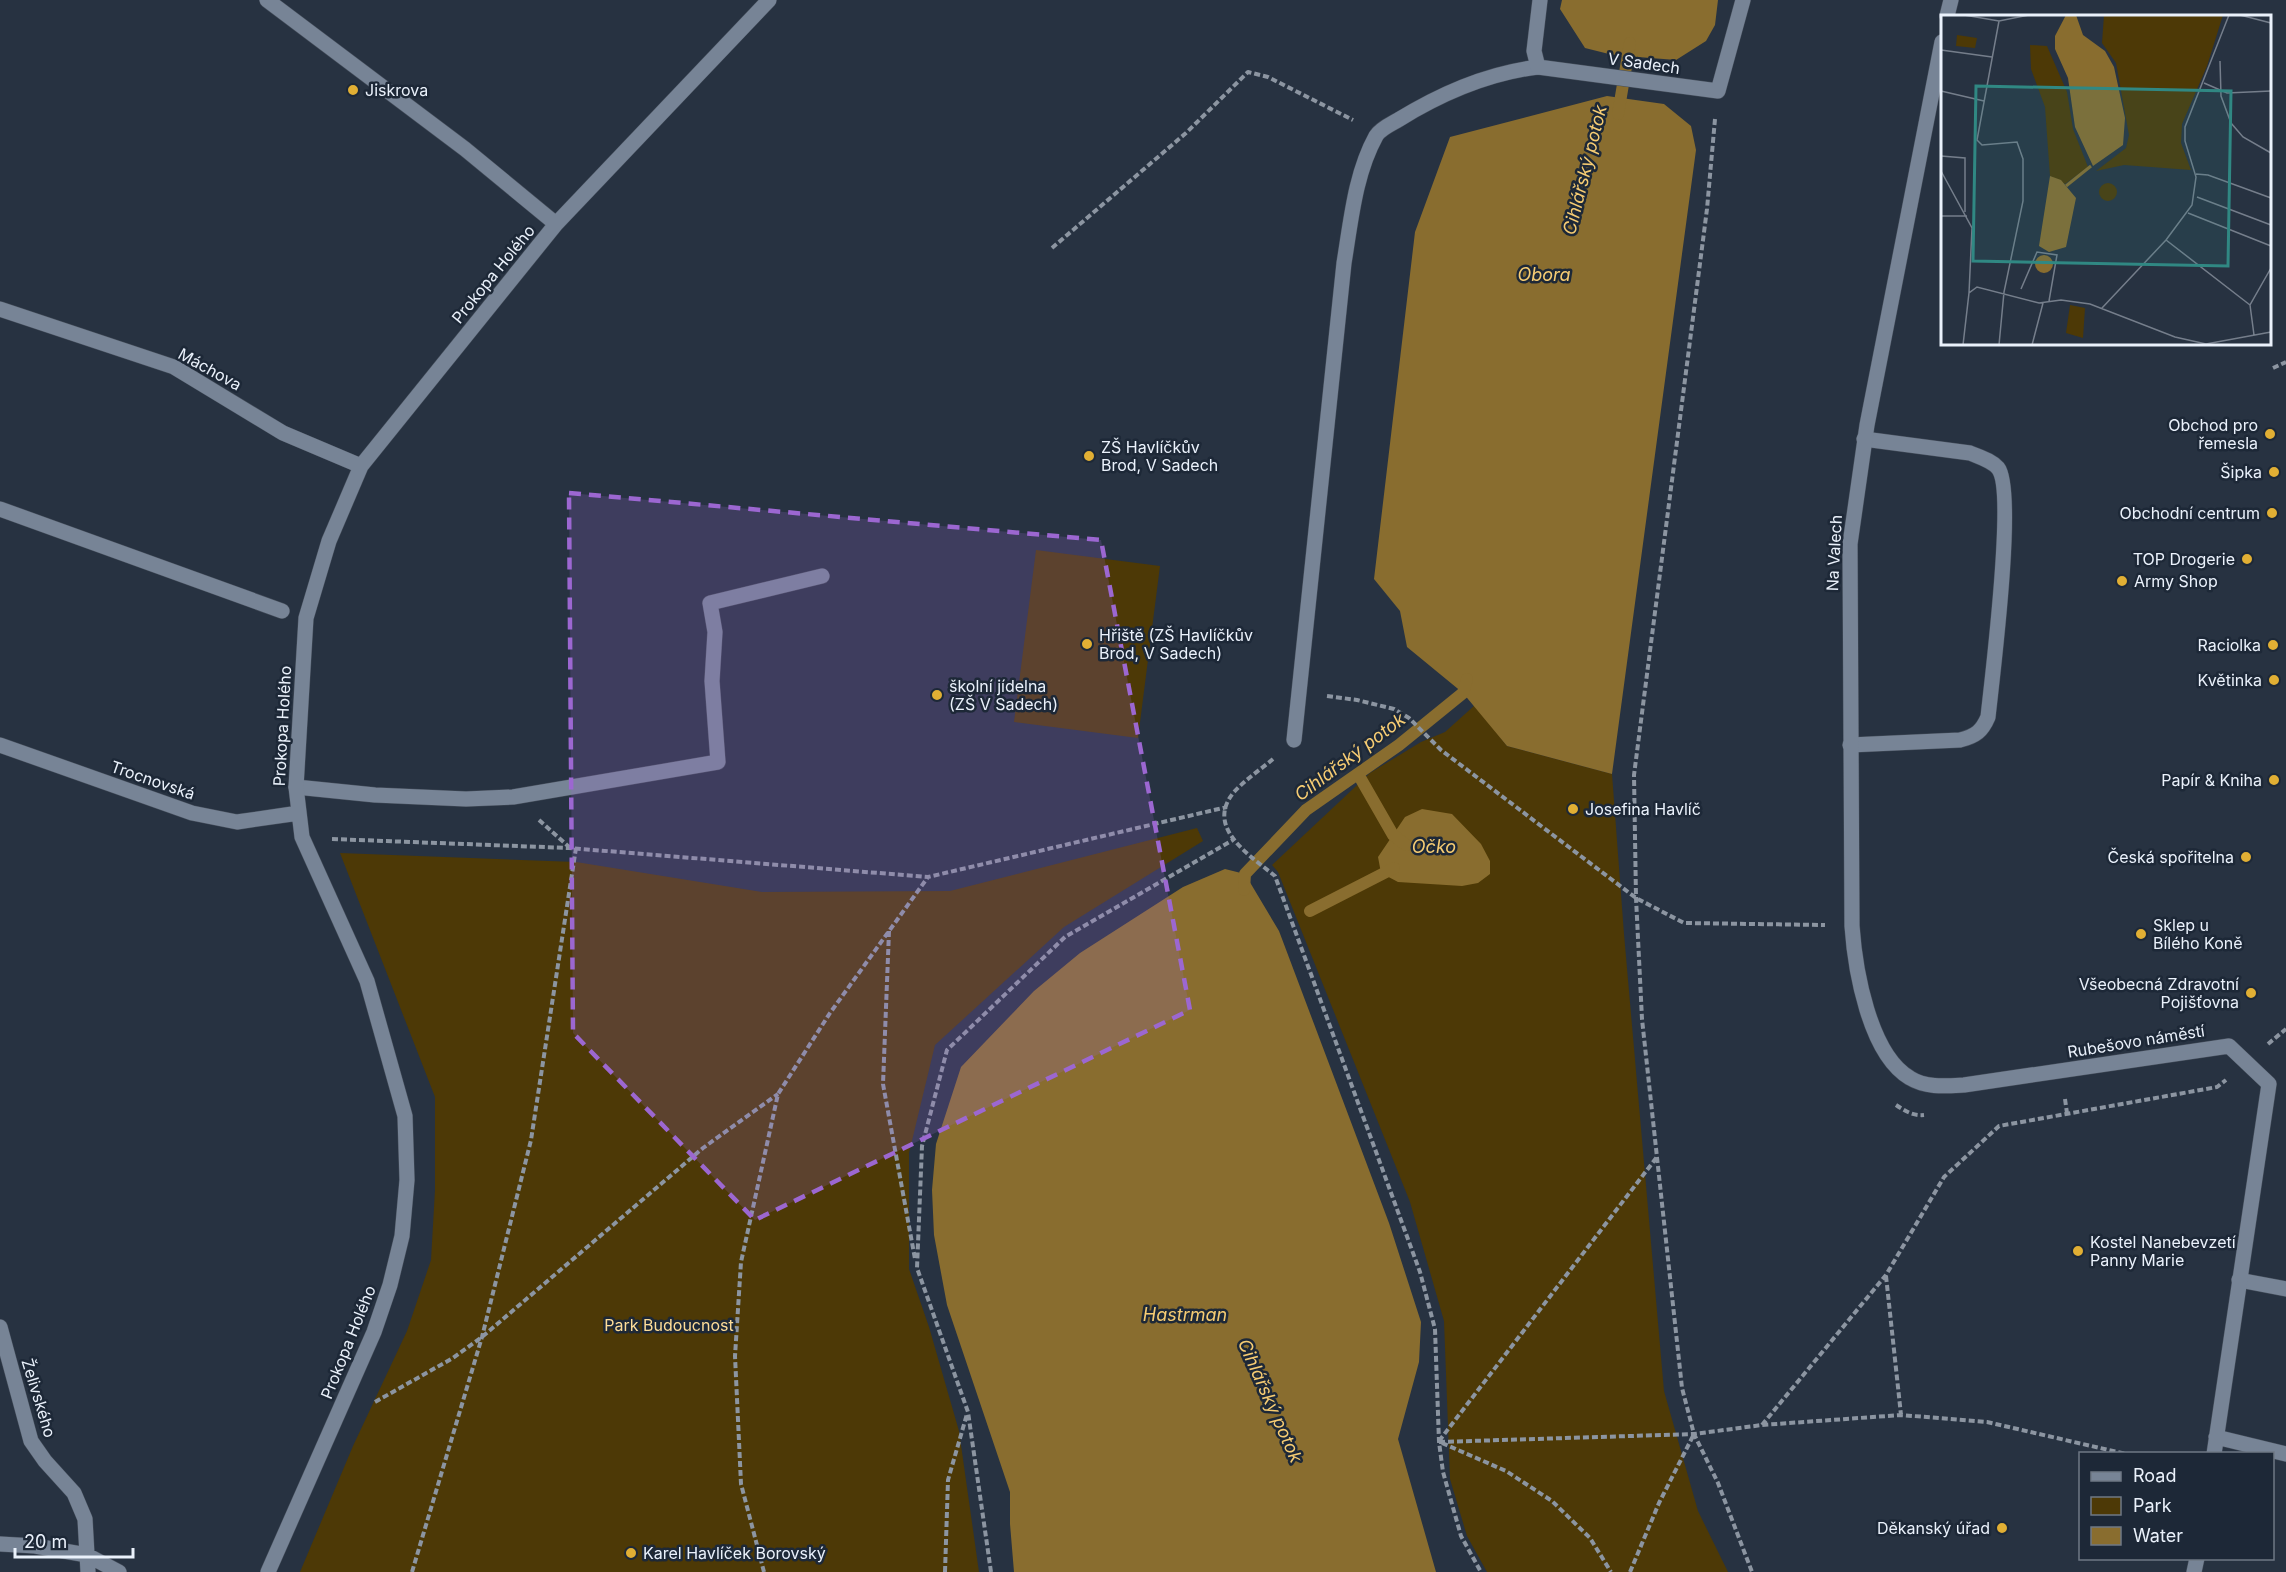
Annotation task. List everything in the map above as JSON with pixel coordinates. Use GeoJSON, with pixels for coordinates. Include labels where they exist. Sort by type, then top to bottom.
{"type":"FeatureCollection","features":[{"type":"Feature","properties":{"kind":"street"},"geometry":{"type":"LineString","coordinates":[[267,0],[465,149],[556,224]]}},
{"type":"Feature","properties":{"kind":"street","name":"Prokopa Holého"},"geometry":{"type":"LineString","coordinates":[[268,1572],[374,1332],[390,1285],[402,1236],[407,1180],[405,1116],[367,981],[302,837],[299,813],[296,787],[306,618],[329,541],[361,466],[556,224],[769,0]]}},
{"type":"Feature","properties":{"kind":"street"},"geometry":{"type":"LineString","coordinates":[[1538,67],[1534,51],[1540,0]]}},
{"type":"Feature","properties":{"kind":"street"},"geometry":{"type":"LineString","coordinates":[[1718,91],[1743,0]]}},
{"type":"Feature","properties":{"kind":"street"},"geometry":{"type":"LineString","coordinates":[[1947,15],[1951,0]]}},
{"type":"Feature","properties":{"kind":"street","name":"Na Valech"},"geometry":{"type":"LineString","coordinates":[[1895,1067],[1873,1029],[1860,986],[1852,926],[1850,544],[1864,439],[1941,47]]}},
{"type":"Feature","properties":{"kind":"street","name":"V Sadech"},"geometry":{"type":"LineString","coordinates":[[1378,133],[1428,102],[1513,70],[1538,67],[1718,91]]}},
{"type":"Feature","properties":{"kind":"street"},"geometry":{"type":"LineString","coordinates":[[1294,740],[1344,263],[1356,192],[1364,162],[1378,133]]}},
{"type":"Feature","properties":{"kind":"street","name":"Máchova"},"geometry":{"type":"LineString","coordinates":[[0,309],[174,368],[283,433],[361,466]]}},
{"type":"Feature","properties":{"kind":"street"},"geometry":{"type":"LineString","coordinates":[[1850,745],[1960,740],[1982,730],[1988,717],[2004,556],[2004,483],[1999,469],[1986,459],[1970,453],[1864,439]]}},
{"type":"Feature","properties":{"kind":"street"},"geometry":{"type":"LineString","coordinates":[[0,509],[282,611]]}},
{"type":"Feature","properties":{"kind":"street"},"geometry":{"type":"LineString","coordinates":[[296,787],[375,795],[466,799],[513,797],[718,762],[712,681],[715,632],[710,603],[822,576]]}},
{"type":"Feature","properties":{"kind":"street","name":"Trocnovská"},"geometry":{"type":"LineString","coordinates":[[0,745],[192,813],[237,822],[299,813]]}},
{"type":"Feature","properties":{"kind":"street","name":"Rubešovo náměstí"},"geometry":{"type":"LineString","coordinates":[[1895,1067],[1911,1079],[1934,1086],[1964,1085],[2229,1046],[2269,1084],[2214,1452]]}},
{"type":"Feature","properties":{"kind":"street"},"geometry":{"type":"LineString","coordinates":[[2240,1280],[2286,1288]]}},
{"type":"Feature","properties":{"kind":"street","name":"Želivského"},"geometry":{"type":"LineString","coordinates":[[0,1327],[32,1442],[45,1461],[74,1493],[85,1519],[88,1572]]}},
{"type":"Feature","properties":{"kind":"street"},"geometry":{"type":"LineString","coordinates":[[2216,1437],[2286,1454]]}},
{"type":"Feature","properties":{"kind":"street"},"geometry":{"type":"LineString","coordinates":[[0,1544],[34,1546],[87,1555],[119,1572]]}},
{"type":"Feature","properties":{"kind":"path"},"geometry":{"type":"LineString","coordinates":[[1052,248],[1186,133],[1248,72],[1268,77],[1378,133]]}},
{"type":"Feature","properties":{"kind":"path"},"geometry":{"type":"LineString","coordinates":[[1718,91],[1707,209],[1634,775],[1636,898],[1642,1019],[1682,1388],[1694,1434],[1719,1483],[1752,1572]]}},
{"type":"Feature","properties":{"kind":"path"},"geometry":{"type":"LineString","coordinates":[[2273,368],[2286,362]]}},
{"type":"Feature","properties":{"kind":"path"},"geometry":{"type":"LineString","coordinates":[[1299,693],[1357,700],[1394,710],[1409,718],[1441,750],[1636,898],[1684,923],[1852,926]]}},
{"type":"Feature","properties":{"kind":"path"},"geometry":{"type":"LineString","coordinates":[[1294,740],[1234,793],[1227,807],[1225,826],[1233,840],[1275,876],[1420,1272],[1435,1329],[1439,1442],[1443,1472],[1461,1536],[1481,1572]]}},
{"type":"Feature","properties":{"kind":"path"},"geometry":{"type":"LineString","coordinates":[[302,837],[576,848],[928,877],[1227,807]]}},
{"type":"Feature","properties":{"kind":"path"},"geometry":{"type":"LineString","coordinates":[[917,1268],[922,1146],[947,1050],[1065,938],[1233,840]]}},
{"type":"Feature","properties":{"kind":"path"},"geometry":{"type":"LineString","coordinates":[[412,1572],[482,1337],[531,1140],[576,848]]}},
{"type":"Feature","properties":{"kind":"path"},"geometry":{"type":"LineString","coordinates":[[764,1572],[741,1485],[735,1356],[741,1262],[778,1094],[830,1013],[928,877]]}},
{"type":"Feature","properties":{"kind":"path"},"geometry":{"type":"LineString","coordinates":[[890,930],[883,1084],[917,1268],[968,1412],[991,1572]]}},
{"type":"Feature","properties":{"kind":"path"},"geometry":{"type":"LineString","coordinates":[[1762,1425],[1886,1275],[1944,1177],[1999,1126],[2217,1087],[2247,1062]]}},
{"type":"Feature","properties":{"kind":"path"},"geometry":{"type":"LineString","coordinates":[[371,1410],[376,1400],[453,1358],[482,1337],[703,1148],[778,1094]]}},
{"type":"Feature","properties":{"kind":"path"},"geometry":{"type":"LineString","coordinates":[[1439,1442],[1658,1157]]}},
{"type":"Feature","properties":{"kind":"path"},"geometry":{"type":"LineString","coordinates":[[1886,1275],[1901,1415]]}},
{"type":"Feature","properties":{"kind":"path"},"geometry":{"type":"LineString","coordinates":[[945,1572],[948,1480],[968,1412]]}},
{"type":"Feature","properties":{"kind":"path"},"geometry":{"type":"LineString","coordinates":[[1439,1442],[1694,1434],[1762,1425],[1901,1415],[1987,1422],[2117,1452]]}},
{"type":"Feature","properties":{"kind":"path"},"geometry":{"type":"LineString","coordinates":[[1630,1572],[1659,1503],[1694,1434]]}},
{"type":"Feature","properties":{"kind":"path"},"geometry":{"type":"LineString","coordinates":[[1439,1442],[1506,1471],[1552,1501],[1590,1538],[1611,1572]]}},
{"type":"Feature","properties":{"kind":"highlighted area"},"geometry":{"type":"Polygon","coordinates":[[[569,493],[1101,540],[1190,1010],[755,1220],[573,1033],[569,493]]]}},
{"type":"Feature","properties":{"kind":"green space","name":"Hřiště (ZŠ Havlíčkův Brod, V Sadech)"},"geometry":{"type":"Polygon","coordinates":[[[1036,550],[1160,566],[1138,738],[1014,722],[1036,550]]]}},
{"type":"Feature","properties":{"kind":"green space"},"geometry":{"type":"Polygon","coordinates":[[[1475,705],[1507,746],[1612,774],[1664,1391],[1698,1511],[1728,1572],[1487,1572],[1467,1536],[1450,1479],[1444,1321],[1410,1202],[1278,872],[1272,865],[1370,773],[1421,742],[1445,732],[1475,705]]]}},
{"type":"Feature","properties":{"kind":"green space","name":"Park Budoucnost"},"geometry":{"type":"Polygon","coordinates":[[[1197,828],[1203,841],[1064,927],[935,1045],[909,1153],[909,1269],[929,1327],[959,1431],[979,1572],[300,1572],[353,1446],[407,1331],[431,1260],[435,1190],[435,1097],[340,853],[576,862],[762,892],[950,891],[1197,828]]]}},
{"type":"Feature","properties":{"kind":"water"},"geometry":{"type":"Polygon","coordinates":[[[1562,0],[1718,0],[1715,25],[1706,41],[1676,60],[1613,55],[1585,48],[1560,9],[1562,0]]]}},
{"type":"Feature","properties":{"kind":"water","name":"Obora"},"geometry":{"type":"Polygon","coordinates":[[[1607,96],[1664,104],[1691,126],[1696,150],[1612,774],[1507,746],[1463,693],[1407,647],[1400,611],[1374,579],[1415,232],[1450,137],[1607,96]]]}},
{"type":"Feature","properties":{"kind":"water","name":"Očko"},"geometry":{"type":"Polygon","coordinates":[[[1422,809],[1452,814],[1481,844],[1490,861],[1490,874],[1478,883],[1462,886],[1398,882],[1381,873],[1378,857],[1405,817],[1422,809]]]}},
{"type":"Feature","properties":{"kind":"water","name":"Hastrman"},"geometry":{"type":"Polygon","coordinates":[[[1225,869],[1245,874],[1279,931],[1389,1223],[1421,1322],[1419,1362],[1398,1439],[1436,1572],[1014,1572],[1010,1492],[947,1305],[934,1235],[932,1190],[936,1144],[961,1067],[1034,991],[1080,953],[1183,887],[1225,869]]]}},
{"type":"Feature","properties":{"kind":"waterway","name":"Cihlářský potok"},"geometry":{"type":"LineString","coordinates":[[1618,114],[1630,43]]}},
{"type":"Feature","properties":{"kind":"waterway","name":"Cihlářský potok"},"geometry":{"type":"LineString","coordinates":[[1244,890],[1245,874],[1306,810],[1399,745],[1463,693],[1467,679]]}},
{"type":"Feature","properties":{"kind":"waterway"},"geometry":{"type":"LineString","coordinates":[[1358,774],[1393,835],[1406,845]]}},
{"type":"Feature","properties":{"kind":"waterway"},"geometry":{"type":"LineString","coordinates":[[1310,911],[1394,868]]}},
{"type":"Feature","properties":{"kind":"place","name":"Jiskrova"},"geometry":{"type":"Point","coordinates":[353,90]}},
{"type":"Feature","properties":{"kind":"place","name":"Obchod pro řemesla"},"geometry":{"type":"Point","coordinates":[2270,434]}},
{"type":"Feature","properties":{"kind":"place","name":"ZŠ Havlíčkův Brod, V Sadech"},"geometry":{"type":"Point","coordinates":[1089,456]}},
{"type":"Feature","properties":{"kind":"place","name":"Šipka"},"geometry":{"type":"Point","coordinates":[2274,472]}},
{"type":"Feature","properties":{"kind":"place","name":"Obchodní centrum"},"geometry":{"type":"Point","coordinates":[2272,513]}},
{"type":"Feature","properties":{"kind":"place","name":"TOP Drogerie"},"geometry":{"type":"Point","coordinates":[2247,559]}},
{"type":"Feature","properties":{"kind":"place","name":"Army Shop"},"geometry":{"type":"Point","coordinates":[2122,581]}},
{"type":"Feature","properties":{"kind":"place","name":"Hřiště (ZŠ Havlíčkův Brod, V Sadech)"},"geometry":{"type":"Point","coordinates":[1087,644]}},
{"type":"Feature","properties":{"kind":"place","name":"Raciolka"},"geometry":{"type":"Point","coordinates":[2273,645]}},
{"type":"Feature","properties":{"kind":"place","name":"Květinka"},"geometry":{"type":"Point","coordinates":[2274,680]}},
{"type":"Feature","properties":{"kind":"place","name":"školní jídelna (ZŠ V Sadech)"},"geometry":{"type":"Point","coordinates":[937,695]}},
{"type":"Feature","properties":{"kind":"place","name":"Papír & Kniha"},"geometry":{"type":"Point","coordinates":[2274,780]}},
{"type":"Feature","properties":{"kind":"place","name":"Josefina Havlíč"},"geometry":{"type":"Point","coordinates":[1573,809]}},
{"type":"Feature","properties":{"kind":"place","name":"Česká spořitelna"},"geometry":{"type":"Point","coordinates":[2246,857]}},
{"type":"Feature","properties":{"kind":"place","name":"Sklep u Bílého Koně"},"geometry":{"type":"Point","coordinates":[2141,934]}},
{"type":"Feature","properties":{"kind":"place","name":"Všeobecná Zdravotní Pojišťovna"},"geometry":{"type":"Point","coordinates":[2251,993]}},
{"type":"Feature","properties":{"kind":"place","name":"Kostel Nanebevzetí Panny Marie"},"geometry":{"type":"Point","coordinates":[2078,1251]}},
{"type":"Feature","properties":{"kind":"place","name":"Děkanský úřad"},"geometry":{"type":"Point","coordinates":[2002,1528]}},
{"type":"Feature","properties":{"kind":"place","name":"Karel Havlíček Borovský"},"geometry":{"type":"Point","coordinates":[631,1553]}}]}
